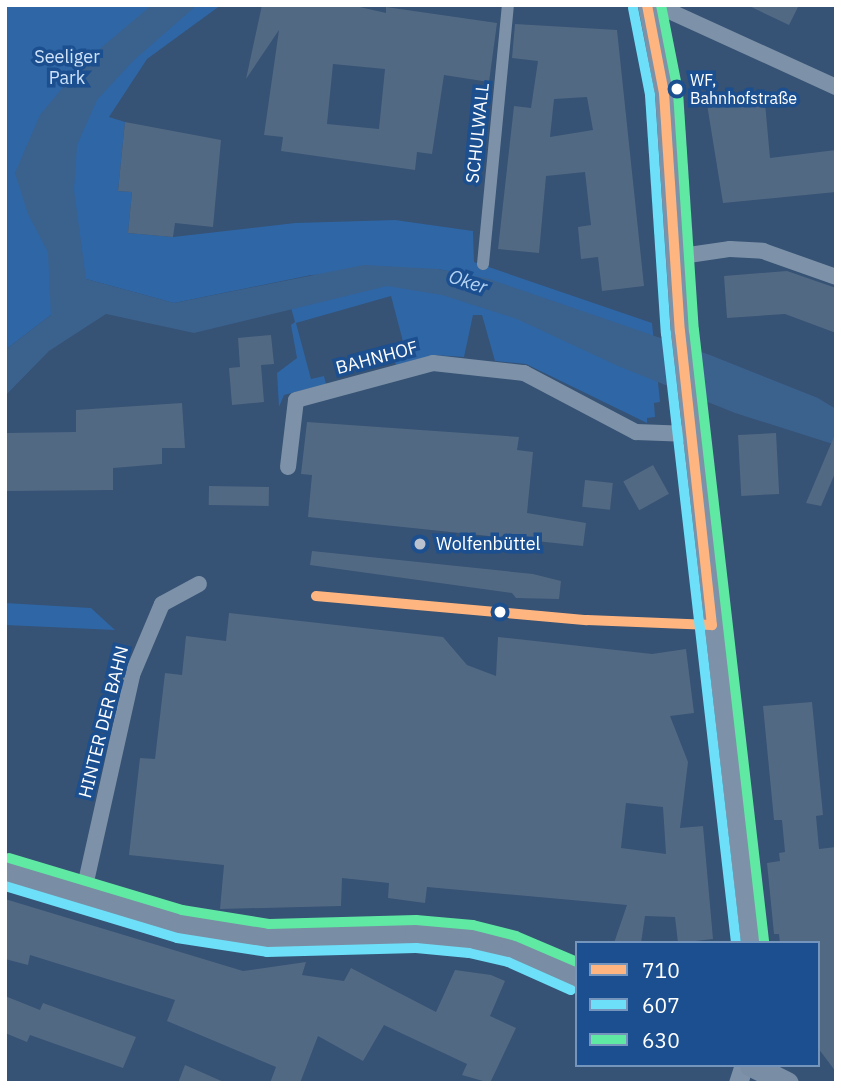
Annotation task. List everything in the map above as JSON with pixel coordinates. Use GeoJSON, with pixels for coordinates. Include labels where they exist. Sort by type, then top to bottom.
{"type":"FeatureCollection","features":[{"type":"Feature","properties":{"kind":"main road"},"geometry":{"type":"LineString","coordinates":[[5,871],[178,925],[268,938],[416,934],[471,939],[512,949],[575,976]]}},
{"type":"Feature","properties":{"kind":"main road"},"geometry":{"type":"LineString","coordinates":[[755,1067],[787,1083]]}},
{"type":"Feature","properties":{"kind":"street","name":"SCHULWALL"},"geometry":{"type":"LineString","coordinates":[[483,264],[508,5]]}},
{"type":"Feature","properties":{"kind":"street"},"geometry":{"type":"LineString","coordinates":[[647,5],[664,93],[687,403],[750,941]]}},
{"type":"Feature","properties":{"kind":"street"},"geometry":{"type":"LineString","coordinates":[[656,5],[836,87]]}},
{"type":"Feature","properties":{"kind":"street"},"geometry":{"type":"LineString","coordinates":[[675,257],[730,248],[762,251],[836,277]]}},
{"type":"Feature","properties":{"kind":"street","name":"BAHNHOF"},"geometry":{"type":"LineString","coordinates":[[288,467],[296,400],[433,363],[524,373],[636,432],[691,434]]}},
{"type":"Feature","properties":{"kind":"street","name":"HINTER DER BAHN"},"geometry":{"type":"LineString","coordinates":[[83,895],[141,651],[162,604],[200,584]]}},
{"type":"Feature","properties":{"kind":"green space","name":"Seeliger Park"},"geometry":{"type":"Polygon","coordinates":[[[5,5],[221,5],[147,59],[109,117],[125,122],[118,191],[132,192],[128,233],[173,237],[295,223],[395,220],[473,231],[474,262],[652,323],[660,402],[654,403],[655,417],[647,418],[647,423],[526,364],[495,361],[482,315],[473,315],[464,357],[434,355],[396,365],[393,357],[406,353],[391,296],[296,323],[311,379],[324,376],[326,384],[284,395],[279,407],[277,373],[297,358],[291,325],[295,322],[286,290],[466,275],[438,269],[311,275],[174,303],[86,279],[51,315],[5,350],[5,5]]]}},
{"type":"Feature","properties":{"kind":"green space"},"geometry":{"type":"Polygon","coordinates":[[[5,603],[91,608],[115,630],[5,625],[5,603]]]}},
{"type":"Feature","properties":{"kind":"water","name":"Oker"},"geometry":{"type":"Polygon","coordinates":[[[152,5],[197,5],[133,61],[97,100],[77,145],[74,190],[86,279],[174,303],[364,265],[438,269],[489,279],[710,355],[818,398],[836,409],[836,445],[735,413],[618,366],[517,319],[442,295],[387,286],[194,333],[106,314],[49,351],[5,396],[5,350],[51,315],[48,252],[28,214],[15,173],[40,115],[83,63],[152,5]]]}},
{"type":"Feature","properties":{"kind":"building"},"geometry":{"type":"Polygon","coordinates":[[[262,5],[351,5],[386,13],[386,7],[497,23],[489,82],[444,75],[432,154],[417,152],[415,170],[281,151],[283,137],[264,135],[279,30],[246,79],[262,5]],[[333,64],[327,124],[379,129],[385,69],[333,64]]]}},
{"type":"Feature","properties":{"kind":"building"},"geometry":{"type":"Polygon","coordinates":[[[747,5],[799,5],[789,25],[747,5]]]}},
{"type":"Feature","properties":{"kind":"building"},"geometry":{"type":"Polygon","coordinates":[[[515,24],[617,30],[644,286],[602,291],[598,257],[581,259],[578,227],[591,225],[585,172],[546,176],[539,253],[498,249],[514,106],[531,108],[538,61],[512,58],[515,24]],[[587,97],[554,99],[550,137],[593,130],[587,97]]]}},
{"type":"Feature","properties":{"kind":"building"},"geometry":{"type":"Polygon","coordinates":[[[764,92],[770,158],[836,150],[836,192],[723,203],[706,98],[764,92]]]}},
{"type":"Feature","properties":{"kind":"building"},"geometry":{"type":"Polygon","coordinates":[[[125,122],[221,140],[213,227],[175,223],[173,237],[128,233],[132,192],[118,191],[125,122]]]}},
{"type":"Feature","properties":{"kind":"building"},"geometry":{"type":"Polygon","coordinates":[[[787,271],[836,288],[836,333],[785,314],[727,318],[724,276],[787,271]]]}},
{"type":"Feature","properties":{"kind":"building"},"geometry":{"type":"Polygon","coordinates":[[[271,335],[274,364],[261,365],[264,402],[232,405],[229,368],[240,367],[238,338],[271,335]]]}},
{"type":"Feature","properties":{"kind":"building"},"geometry":{"type":"Polygon","coordinates":[[[182,403],[185,448],[162,448],[162,464],[113,468],[113,490],[5,491],[5,433],[76,432],[76,410],[182,403]]]}},
{"type":"Feature","properties":{"kind":"building"},"geometry":{"type":"Polygon","coordinates":[[[307,422],[519,437],[517,450],[533,452],[527,513],[586,523],[583,546],[308,517],[312,475],[301,474],[307,422]]]}},
{"type":"Feature","properties":{"kind":"building"},"geometry":{"type":"Polygon","coordinates":[[[836,432],[836,471],[821,506],[806,503],[836,432]]]}},
{"type":"Feature","properties":{"kind":"building"},"geometry":{"type":"Polygon","coordinates":[[[776,433],[779,494],[741,496],[738,435],[776,433]]]}},
{"type":"Feature","properties":{"kind":"building"},"geometry":{"type":"Polygon","coordinates":[[[653,465],[669,494],[639,510],[623,481],[653,465]]]}},
{"type":"Feature","properties":{"kind":"building"},"geometry":{"type":"Polygon","coordinates":[[[585,480],[613,483],[610,510],[582,507],[585,480]]]}},
{"type":"Feature","properties":{"kind":"building"},"geometry":{"type":"Polygon","coordinates":[[[209,486],[269,487],[269,506],[209,505],[209,486]]]}},
{"type":"Feature","properties":{"kind":"building"},"geometry":{"type":"Polygon","coordinates":[[[312,551],[533,574],[561,581],[559,599],[516,598],[512,593],[310,565],[312,551]]]}},
{"type":"Feature","properties":{"kind":"building"},"geometry":{"type":"Polygon","coordinates":[[[229,613],[443,637],[467,665],[496,676],[498,637],[652,654],[686,649],[694,713],[670,716],[688,762],[680,828],[703,826],[713,939],[678,941],[675,917],[645,916],[641,941],[615,941],[627,905],[427,887],[425,903],[388,898],[389,883],[342,878],[341,906],[220,909],[224,865],[129,855],[140,758],[155,759],[165,673],[182,675],[186,636],[226,641],[229,613]],[[626,803],[621,848],[666,854],[663,807],[626,803]]]}},
{"type":"Feature","properties":{"kind":"building"},"geometry":{"type":"Polygon","coordinates":[[[812,702],[823,815],[816,816],[819,849],[836,847],[836,1072],[820,1051],[820,941],[780,941],[779,934],[774,934],[767,863],[780,861],[779,853],[785,852],[782,820],[774,820],[763,706],[812,702]]]}},
{"type":"Feature","properties":{"kind":"building"},"geometry":{"type":"Polygon","coordinates":[[[5,899],[243,971],[306,962],[302,975],[344,981],[351,968],[436,1012],[455,970],[491,975],[505,981],[490,1016],[516,1028],[490,1083],[462,1075],[467,1064],[384,1025],[363,1061],[318,1036],[300,1083],[270,1083],[276,1067],[167,1021],[175,1000],[30,955],[28,965],[5,959],[5,899]]]}},
{"type":"Feature","properties":{"kind":"building"},"geometry":{"type":"Polygon","coordinates":[[[5,996],[40,1010],[43,1003],[136,1037],[123,1068],[30,1035],[27,1042],[5,1033],[5,996]]]}},
{"type":"Feature","properties":{"kind":"building"},"geometry":{"type":"Polygon","coordinates":[[[185,1065],[226,1083],[178,1083],[185,1065]]]}},
{"type":"Feature","properties":{"kind":"transit line","name":"710"},"geometry":{"type":"LineString","coordinates":[[647,5],[664,93],[680,331],[712,625]]}},
{"type":"Feature","properties":{"kind":"transit line","name":"630"},"geometry":{"type":"LineString","coordinates":[[661,5],[678,92],[694,330],[764,941]]}},
{"type":"Feature","properties":{"kind":"transit line","name":"607"},"geometry":{"type":"LineString","coordinates":[[633,8],[650,95],[666,333],[736,941]]}},
{"type":"Feature","properties":{"kind":"transit line","name":"710"},"geometry":{"type":"LineString","coordinates":[[316,596],[587,620],[712,625]]}},
{"type":"Feature","properties":{"kind":"transit line","name":"630"},"geometry":{"type":"LineString","coordinates":[[9,858],[182,910],[269,924],[416,920],[473,925],[516,936],[575,961]]}},
{"type":"Feature","properties":{"kind":"transit line","name":"607"},"geometry":{"type":"LineString","coordinates":[[5,886],[177,938],[267,952],[416,948],[469,953],[508,962],[571,990]]}},
{"type":"Feature","properties":{"kind":"place","name":"WF, Bahnhofstraße"},"geometry":{"type":"Point","coordinates":[677,89]}},
{"type":"Feature","properties":{"kind":"place","name":"Wolfenbüttel"},"geometry":{"type":"Point","coordinates":[420,544]}}]}
